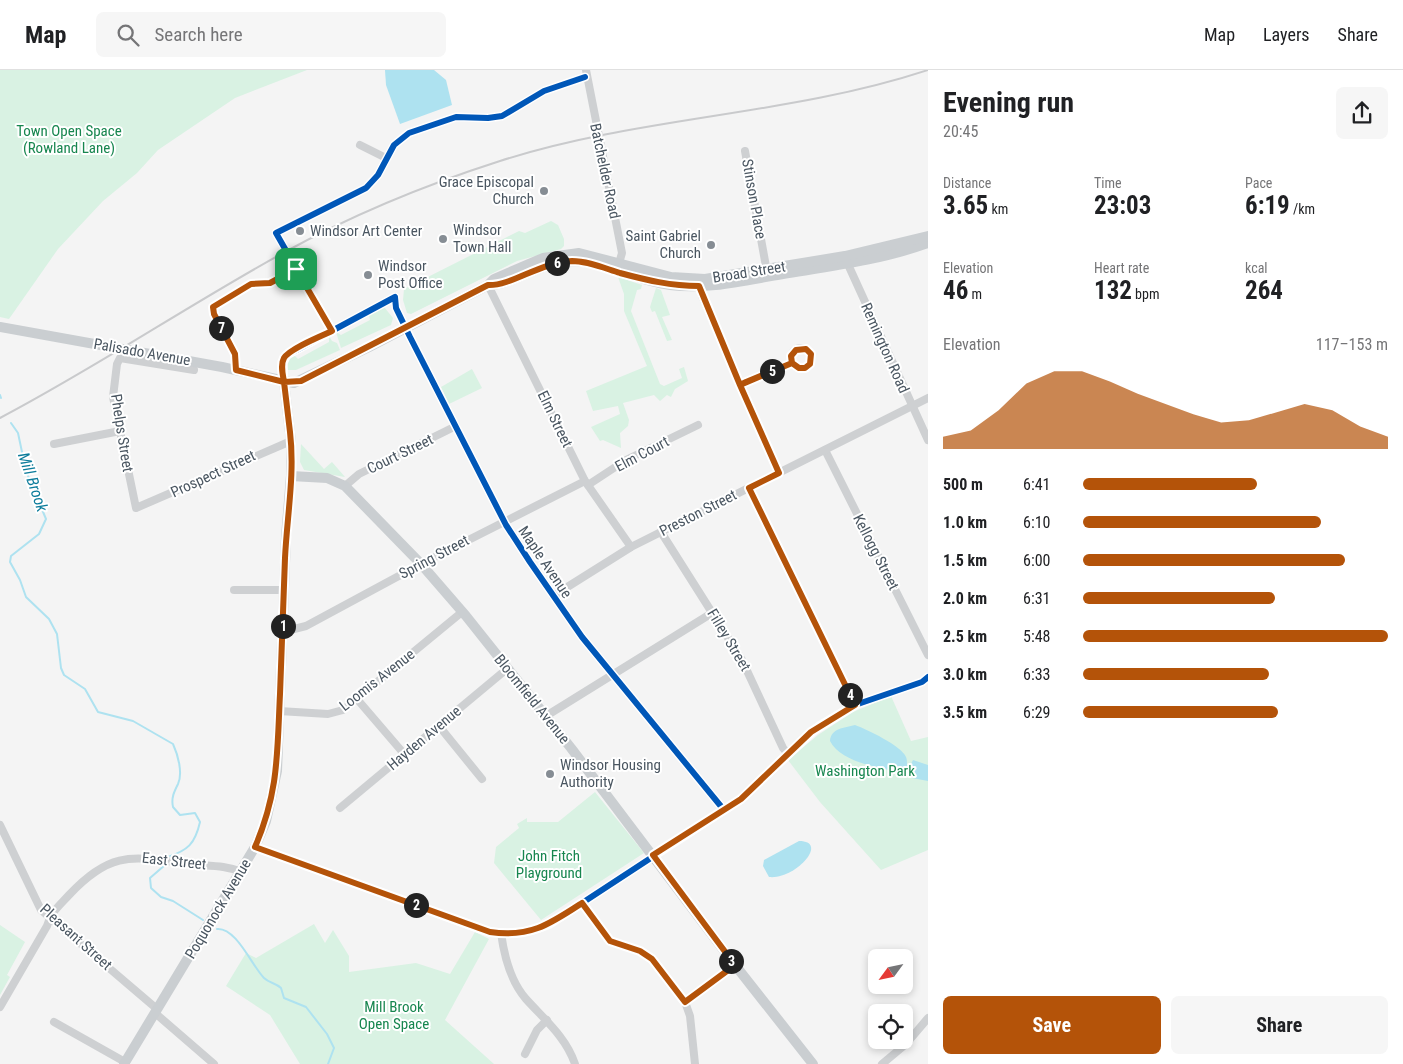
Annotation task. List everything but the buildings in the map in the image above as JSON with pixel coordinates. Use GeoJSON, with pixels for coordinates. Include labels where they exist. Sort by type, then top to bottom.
{"type":"FeatureCollection","features":[{"type":"Feature","properties":{"kind":"main road","name":"Broad Street"},"geometry":{"type":"LineString","coordinates":[[846,260],[928,236]]}},
{"type":"Feature","properties":{"kind":"main road","name":"Broad Street"},"geometry":{"type":"LineString","coordinates":[[284,382],[301,381],[488,285],[497,286],[545,262],[568,258],[581,262],[699,282],[888,255],[928,243]]}},
{"type":"Feature","properties":{"kind":"main road","name":"Palisado Avenue"},"geometry":{"type":"LineString","coordinates":[[0,327],[236,370],[284,382]]}},
{"type":"Feature","properties":{"kind":"main road","name":"Poquonock Avenue"},"geometry":{"type":"LineString","coordinates":[[124,1063],[242,872],[255,847],[273,796],[277,771],[282,632],[291,476],[290,441],[284,382]]}},
{"type":"Feature","properties":{"kind":"main road","name":"Bloomfield Avenue"},"geometry":{"type":"LineString","coordinates":[[291,476],[327,478],[345,486],[421,564],[546,716],[735,965],[813,1064]]}},
{"type":"Feature","properties":{"kind":"street"},"geometry":{"type":"LineString","coordinates":[[284,382],[282,366],[285,357],[332,331],[276,232],[366,188],[375,179],[398,140],[414,130],[456,117],[488,118],[502,116],[544,91],[585,74]]}},
{"type":"Feature","properties":{"kind":"street","name":"Batchelder Road"},"geometry":{"type":"LineString","coordinates":[[585,74],[622,253],[618,268]]}},
{"type":"Feature","properties":{"kind":"street"},"geometry":{"type":"LineString","coordinates":[[360,144],[386,158]]}},
{"type":"Feature","properties":{"kind":"street","name":"Stinson Place"},"geometry":{"type":"LineString","coordinates":[[745,151],[767,273]]}},
{"type":"Feature","properties":{"kind":"street","name":"Remington Road"},"geometry":{"type":"LineString","coordinates":[[846,260],[928,440]]}},
{"type":"Feature","properties":{"kind":"street"},"geometry":{"type":"LineString","coordinates":[[236,370],[235,354],[214,314],[213,307],[251,284],[270,283],[296,269]]}},
{"type":"Feature","properties":{"kind":"street"},"geometry":{"type":"LineString","coordinates":[[699,282],[740,385],[779,473]]}},
{"type":"Feature","properties":{"kind":"street","name":"Elm Street"},"geometry":{"type":"LineString","coordinates":[[488,285],[586,483],[632,547]]}},
{"type":"Feature","properties":{"kind":"street","name":"Maple Avenue"},"geometry":{"type":"LineString","coordinates":[[332,331],[395,297],[395,306],[504,521],[552,596],[582,637],[724,810]]}},
{"type":"Feature","properties":{"kind":"street","name":"Phelps Street"},"geometry":{"type":"LineString","coordinates":[[136,508],[113,397],[117,364],[120,358],[194,370]]}},
{"type":"Feature","properties":{"kind":"street"},"geometry":{"type":"LineString","coordinates":[[740,385],[792,363]]}},
{"type":"Feature","properties":{"kind":"street","name":"Preston Street"},"geometry":{"type":"LineString","coordinates":[[552,596],[632,547],[928,398]]}},
{"type":"Feature","properties":{"kind":"street","name":"Elm Court"},"geometry":{"type":"LineString","coordinates":[[586,483],[626,460],[698,425]]}},
{"type":"Feature","properties":{"kind":"street","name":"Court Street"},"geometry":{"type":"LineString","coordinates":[[345,486],[355,476],[456,426]]}},
{"type":"Feature","properties":{"kind":"street"},"geometry":{"type":"LineString","coordinates":[[54,444],[120,432]]}},
{"type":"Feature","properties":{"kind":"street","name":"Prospect Street"},"geometry":{"type":"LineString","coordinates":[[136,508],[290,441]]}},
{"type":"Feature","properties":{"kind":"street","name":"Kellogg Street"},"geometry":{"type":"LineString","coordinates":[[825,450],[928,655]]}},
{"type":"Feature","properties":{"kind":"street","name":"Spring Street"},"geometry":{"type":"LineString","coordinates":[[282,632],[303,627],[504,521],[586,483]]}},
{"type":"Feature","properties":{"kind":"street"},"geometry":{"type":"LineString","coordinates":[[749,488],[855,705]]}},
{"type":"Feature","properties":{"kind":"street","name":"Filley Street"},"geometry":{"type":"LineString","coordinates":[[661,532],[742,660],[788,754]]}},
{"type":"Feature","properties":{"kind":"street"},"geometry":{"type":"LineString","coordinates":[[234,590],[284,590]]}},
{"type":"Feature","properties":{"kind":"street","name":"Loomis Avenue"},"geometry":{"type":"LineString","coordinates":[[279,711],[328,714],[343,710],[462,612]]}},
{"type":"Feature","properties":{"kind":"street"},"geometry":{"type":"LineString","coordinates":[[546,716],[712,613]]}},
{"type":"Feature","properties":{"kind":"street","name":"Hayden Avenue"},"geometry":{"type":"LineString","coordinates":[[340,808],[508,668]]}},
{"type":"Feature","properties":{"kind":"street"},"geometry":{"type":"LineString","coordinates":[[255,847],[480,928],[501,934],[538,929],[550,924],[752,790],[819,726],[855,705],[922,682],[928,677]]}},
{"type":"Feature","properties":{"kind":"street"},"geometry":{"type":"LineString","coordinates":[[357,699],[405,755]]}},
{"type":"Feature","properties":{"kind":"street"},"geometry":{"type":"LineString","coordinates":[[439,726],[482,779]]}},
{"type":"Feature","properties":{"kind":"street","name":"Pleasant Street"},"geometry":{"type":"LineString","coordinates":[[0,825],[37,902],[49,917],[214,1064]]}},
{"type":"Feature","properties":{"kind":"street","name":"East Street"},"geometry":{"type":"LineString","coordinates":[[0,1007],[47,926],[49,917],[92,873],[124,859],[143,858],[197,865],[226,866],[242,872]]}},
{"type":"Feature","properties":{"kind":"street"},"geometry":{"type":"LineString","coordinates":[[582,903],[610,941],[640,951],[652,959],[685,1002],[690,1016],[695,1064]]}},
{"type":"Feature","properties":{"kind":"street"},"geometry":{"type":"LineString","coordinates":[[501,934],[504,951],[520,991],[547,1020],[573,1056],[575,1064]]}},
{"type":"Feature","properties":{"kind":"street"},"geometry":{"type":"LineString","coordinates":[[685,1002],[735,965]]}},
{"type":"Feature","properties":{"kind":"street"},"geometry":{"type":"LineString","coordinates":[[882,1064],[906,1044],[928,1018]]}},
{"type":"Feature","properties":{"kind":"street"},"geometry":{"type":"LineString","coordinates":[[525,1054],[537,1030],[547,1020]]}},
{"type":"Feature","properties":{"kind":"street"},"geometry":{"type":"LineString","coordinates":[[54,1022],[124,1063]]}},
{"type":"Feature","properties":{"kind":"green space","name":"Town Open Space (Rowland Lane)"},"geometry":{"type":"Polygon","coordinates":[[[0,70],[307,70],[235,98],[158,150],[137,173],[103,201],[58,249],[9,319],[0,317],[0,70]]]}},
{"type":"Feature","properties":{"kind":"green space"},"geometry":{"type":"Polygon","coordinates":[[[551,221],[558,225],[564,239],[564,246],[561,249],[517,261],[411,314],[407,313],[403,300],[404,289],[519,231],[525,233],[551,221]]]}},
{"type":"Feature","properties":{"kind":"green space"},"geometry":{"type":"Polygon","coordinates":[[[618,277],[642,285],[641,289],[637,290],[631,311],[660,384],[664,386],[682,378],[679,369],[684,367],[688,381],[675,389],[671,397],[667,395],[660,401],[654,395],[623,403],[629,420],[628,426],[620,433],[621,448],[603,440],[600,441],[591,427],[620,414],[618,406],[593,411],[586,391],[647,366],[624,311],[624,294],[618,277]]]}},
{"type":"Feature","properties":{"kind":"green space"},"geometry":{"type":"Polygon","coordinates":[[[656,288],[661,290],[670,315],[662,317],[672,340],[667,341],[655,311],[652,312],[650,307],[656,288]]]}},
{"type":"Feature","properties":{"kind":"green space"},"geometry":{"type":"Polygon","coordinates":[[[384,307],[393,318],[391,325],[341,348],[336,332],[341,335],[370,320],[369,315],[384,307]]]}},
{"type":"Feature","properties":{"kind":"green space"},"geometry":{"type":"Polygon","coordinates":[[[329,336],[332,341],[337,343],[340,350],[296,370],[287,370],[287,362],[294,355],[298,359],[329,342],[329,336]]]}},
{"type":"Feature","properties":{"kind":"green space"},"geometry":{"type":"Polygon","coordinates":[[[472,369],[482,388],[449,404],[441,387],[472,369]]]}},
{"type":"Feature","properties":{"kind":"green space"},"geometry":{"type":"Polygon","coordinates":[[[301,444],[324,469],[332,462],[345,477],[304,470],[300,462],[301,444]]]}},
{"type":"Feature","properties":{"kind":"green space","name":"Washington Park"},"geometry":{"type":"Polygon","coordinates":[[[891,696],[911,741],[928,737],[928,850],[881,870],[820,802],[788,760],[818,735],[853,712],[891,696]]]}},
{"type":"Feature","properties":{"kind":"green space","name":"John Fitch Playground"},"geometry":{"type":"Polygon","coordinates":[[[595,792],[644,853],[541,920],[494,863],[496,847],[519,828],[517,824],[527,818],[527,822],[558,822],[595,792]]]}},
{"type":"Feature","properties":{"kind":"green space","name":"Mill Brook Open Space"},"geometry":{"type":"Polygon","coordinates":[[[314,924],[325,943],[333,930],[349,956],[349,972],[416,963],[450,974],[475,932],[489,939],[445,1020],[494,1064],[300,1064],[270,1015],[226,986],[246,953],[256,958],[314,924]]]}},
{"type":"Feature","properties":{"kind":"green space"},"geometry":{"type":"Polygon","coordinates":[[[0,925],[25,942],[7,975],[10,977],[0,995],[0,925]]]}},
{"type":"Feature","properties":{"kind":"water"},"geometry":{"type":"Polygon","coordinates":[[[385,70],[434,70],[446,80],[452,105],[400,124],[386,85],[385,70]]]}},
{"type":"Feature","properties":{"kind":"water"},"geometry":{"type":"Polygon","coordinates":[[[855,725],[898,748],[906,757],[907,765],[910,766],[913,760],[928,765],[928,781],[912,778],[909,768],[903,768],[898,772],[870,766],[842,754],[830,741],[831,737],[839,729],[855,725]]]}},
{"type":"Feature","properties":{"kind":"water"},"geometry":{"type":"Polygon","coordinates":[[[799,841],[808,843],[811,847],[810,853],[805,860],[789,873],[769,877],[763,866],[764,860],[799,841]]]}},
{"type":"Feature","properties":{"kind":"waterway","name":"Mill Brook"},"geometry":{"type":"LineString","coordinates":[[11,423],[18,433],[26,471],[46,519],[39,534],[11,556],[10,562],[20,580],[26,597],[49,619],[57,634],[61,668],[64,675],[85,689],[98,712],[133,721],[173,744],[180,769],[179,780],[174,792],[173,807],[180,815],[195,813],[200,822],[196,836],[190,845],[181,852],[168,857]]}},
{"type":"Feature","properties":{"kind":"waterway","name":"Mill Brook"},"geometry":{"type":"LineString","coordinates":[[165,865],[150,878],[151,888],[161,897],[173,901],[203,920]]}},
{"type":"Feature","properties":{"kind":"waterway","name":"Mill Brook"},"geometry":{"type":"LineString","coordinates":[[217,929],[224,930],[237,940],[264,978],[281,988],[284,998],[306,1007],[327,1034],[334,1048],[328,1064]]}},
{"type":"Feature","properties":{"kind":"railway"},"geometry":{"type":"LineString","coordinates":[[0,418],[309,239],[389,202],[444,180],[553,146],[606,134],[822,97],[928,70]]}},
{"type":"Feature","properties":{"kind":"cycle path"},"geometry":{"type":"LineString","coordinates":[[332,331],[276,233],[366,188],[378,175],[394,145],[409,133],[456,117],[488,118],[502,116],[544,91],[585,77]]}},
{"type":"Feature","properties":{"kind":"cycle path"},"geometry":{"type":"LineString","coordinates":[[284,382],[283,363],[287,355],[395,297],[396,308],[410,337],[506,525],[582,637],[724,810]]}},
{"type":"Feature","properties":{"kind":"cycle path"},"geometry":{"type":"LineString","coordinates":[[255,847],[480,929],[498,933],[532,930],[550,924],[741,799],[819,726],[855,705],[922,682],[928,677]]}},
{"type":"Feature","properties":{"kind":"place","name":"Grace Episcopal Church"},"geometry":{"type":"Point","coordinates":[544,191]}},
{"type":"Feature","properties":{"kind":"place","name":"Windsor Art Center"},"geometry":{"type":"Point","coordinates":[300,231]}},
{"type":"Feature","properties":{"kind":"place","name":"Windsor Town Hall"},"geometry":{"type":"Point","coordinates":[443,239]}},
{"type":"Feature","properties":{"kind":"place","name":"Saint Gabriel Church"},"geometry":{"type":"Point","coordinates":[711,245]}},
{"type":"Feature","properties":{"kind":"place","name":"Windsor Post Office"},"geometry":{"type":"Point","coordinates":[368,275]}},
{"type":"Feature","properties":{"kind":"place","name":"Windsor Housing Authority"},"geometry":{"type":"Point","coordinates":[550,774]}},
{"type":"Feature","properties":{"kind":"route"},"geometry":{"type":"LineString","coordinates":[[296,269],[270,283],[256,282],[251,284],[213,307],[214,314],[235,354],[236,370],[284,382],[294,383],[301,381],[488,285],[497,286],[540,267],[569,261],[593,264],[662,284],[699,286],[740,385],[746,382],[792,363],[796,367],[805,368],[810,364],[811,354],[806,349],[799,348],[791,356],[792,363],[740,385],[779,473],[749,488],[855,705],[811,732],[741,799],[653,855],[735,965],[685,1002],[647,954],[610,941],[582,903],[550,924],[538,929],[513,934],[501,934],[490,932],[255,847],[273,796],[277,771],[286,537],[291,476],[290,432],[284,382],[282,368],[284,358],[289,354],[332,331],[296,269]]}}]}
